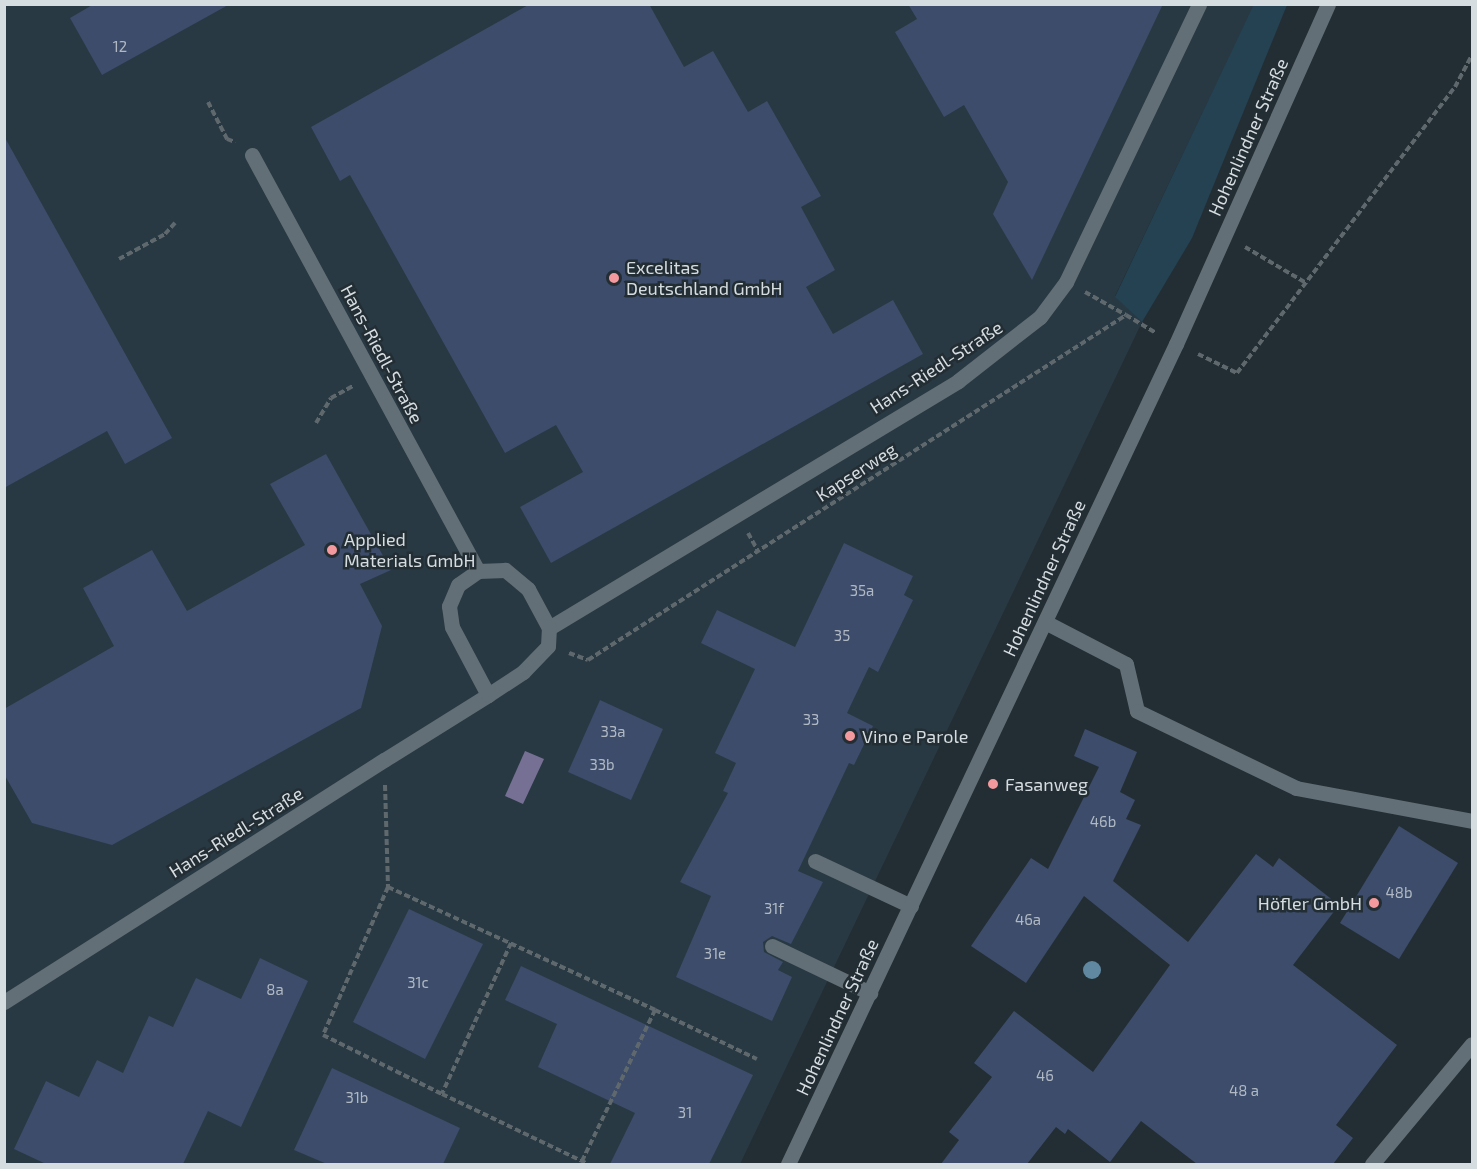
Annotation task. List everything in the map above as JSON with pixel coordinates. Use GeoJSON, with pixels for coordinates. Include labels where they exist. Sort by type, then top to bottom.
{"type":"FeatureCollection","features":[{"type":"Feature","properties":{"kind":"street","name":"Hans-Riedl-Straße"},"geometry":{"type":"LineString","coordinates":[[549,628],[958,381],[1040,317],[1066,282],[1199,4]]}},
{"type":"Feature","properties":{"kind":"street","name":"Hohenlindner Straße"},"geometry":{"type":"LineString","coordinates":[[788,1164],[1176,344],[1328,4]]}},
{"type":"Feature","properties":{"kind":"street","name":"Hans-Riedl-Straße"},"geometry":{"type":"LineString","coordinates":[[252,155],[478,571]]}},
{"type":"Feature","properties":{"kind":"street"},"geometry":{"type":"LineString","coordinates":[[488,695],[452,627],[449,606],[458,585],[478,571],[506,570],[528,589],[549,628],[548,646]]}},
{"type":"Feature","properties":{"kind":"street"},"geometry":{"type":"LineString","coordinates":[[1045,622],[1126,664],[1137,711],[1296,788],[1473,821]]}},
{"type":"Feature","properties":{"kind":"street","name":"Hans-Riedl-Straße"},"geometry":{"type":"LineString","coordinates":[[6,998],[488,695],[523,672],[548,646]]}},
{"type":"Feature","properties":{"kind":"street"},"geometry":{"type":"LineString","coordinates":[[814,861],[911,906]]}},
{"type":"Feature","properties":{"kind":"street"},"geometry":{"type":"LineString","coordinates":[[772,945],[870,993]]}},
{"type":"Feature","properties":{"kind":"street"},"geometry":{"type":"LineString","coordinates":[[1372,1164],[1473,1044]]}},
{"type":"Feature","properties":{"kind":"path"},"geometry":{"type":"LineString","coordinates":[[1066,282],[1176,344],[1237,373],[1455,87],[1473,55]]}},
{"type":"Feature","properties":{"kind":"path"},"geometry":{"type":"LineString","coordinates":[[208,102],[227,139],[247,146],[252,155]]}},
{"type":"Feature","properties":{"kind":"path"},"geometry":{"type":"LineString","coordinates":[[119,258],[165,234],[175,223]]}},
{"type":"Feature","properties":{"kind":"path"},"geometry":{"type":"LineString","coordinates":[[1226,236],[1306,283]]}},
{"type":"Feature","properties":{"kind":"path","name":"Kapserweg"},"geometry":{"type":"LineString","coordinates":[[548,646],[588,660],[1126,315]]}},
{"type":"Feature","properties":{"kind":"path"},"geometry":{"type":"LineString","coordinates":[[316,423],[331,398],[371,375]]}},
{"type":"Feature","properties":{"kind":"path"},"geometry":{"type":"LineString","coordinates":[[384,760],[388,887],[322,1035],[588,1164]]}},
{"type":"Feature","properties":{"kind":"path"},"geometry":{"type":"LineString","coordinates":[[388,887],[757,1059]]}},
{"type":"Feature","properties":{"kind":"path"},"geometry":{"type":"LineString","coordinates":[[442,1094],[511,943]]}},
{"type":"Feature","properties":{"kind":"path"},"geometry":{"type":"LineString","coordinates":[[582,1161],[655,1010]]}},
{"type":"Feature","properties":{"kind":"shaded area"},"geometry":{"type":"Polygon","coordinates":[[[1254,4],[1287,5],[1192,238],[1142,322],[1115,297],[1254,4]]]}},
{"type":"Feature","properties":{"kind":"shaded area"},"geometry":{"type":"Polygon","coordinates":[[[5,5],[1254,5],[1115,296],[1142,322],[740,1164],[5,1164],[5,5]]]}},
{"type":"Feature","properties":{"kind":"shaded area"},"geometry":{"type":"Polygon","coordinates":[[[525,751],[544,759],[523,804],[505,796],[525,751]]]}},
{"type":"Feature","properties":{"kind":"building"},"geometry":{"type":"Polygon","coordinates":[[[94,4],[230,4],[102,75],[70,18],[94,4]]]}},
{"type":"Feature","properties":{"kind":"building","name":"Excelitas Deutschland GmbH"},"geometry":{"type":"Polygon","coordinates":[[[530,4],[649,4],[684,67],[713,51],[748,112],[767,101],[821,196],[801,207],[835,270],[806,287],[833,334],[893,300],[923,354],[551,563],[520,507],[583,472],[556,425],[505,453],[350,175],[340,181],[311,127],[530,4]]]}},
{"type":"Feature","properties":{"kind":"building"},"geometry":{"type":"Polygon","coordinates":[[[908,4],[1163,4],[1032,280],[993,214],[1008,182],[964,105],[944,117],[895,32],[917,19],[908,4]]]}},
{"type":"Feature","properties":{"kind":"building"},"geometry":{"type":"Polygon","coordinates":[[[4,136],[172,438],[125,464],[107,431],[4,488],[4,136]]]}},
{"type":"Feature","properties":{"kind":"building"},"geometry":{"type":"Polygon","coordinates":[[[326,454],[391,570],[360,584],[382,626],[361,708],[112,845],[32,823],[4,774],[4,709],[114,646],[83,588],[152,550],[187,611],[305,545],[270,484],[326,454]]]}},
{"type":"Feature","properties":{"kind":"building"},"geometry":{"type":"Polygon","coordinates":[[[844,543],[913,576],[904,595],[913,600],[878,672],[869,667],[847,713],[873,726],[854,765],[849,763],[798,871],[823,882],[791,944],[772,936],[763,942],[764,952],[783,962],[778,970],[792,977],[772,1021],[676,977],[711,896],[680,882],[728,793],[723,791],[736,763],[715,753],[755,669],[701,643],[717,610],[795,647],[844,543]]]}},
{"type":"Feature","properties":{"kind":"building"},"geometry":{"type":"Polygon","coordinates":[[[600,700],[663,729],[631,800],[568,772],[600,700]]]}},
{"type":"Feature","properties":{"kind":"building"},"geometry":{"type":"Polygon","coordinates":[[[1085,729],[1137,752],[1120,792],[1135,800],[1126,819],[1141,825],[1113,881],[1188,942],[1256,854],[1273,867],[1279,858],[1339,905],[1293,965],[1397,1045],[1336,1125],[1353,1138],[1333,1164],[1197,1164],[1141,1121],[1110,1162],[1068,1129],[1065,1134],[1056,1127],[1027,1164],[941,1164],[959,1140],[949,1132],[992,1077],[974,1063],[1014,1011],[1093,1072],[1170,965],[1084,896],[1026,983],[971,946],[1031,858],[1048,869],[1099,767],[1074,756],[1085,729]]]}},
{"type":"Feature","properties":{"kind":"building"},"geometry":{"type":"Polygon","coordinates":[[[1399,826],[1458,863],[1399,959],[1340,923],[1399,826]]]}},
{"type":"Feature","properties":{"kind":"building"},"geometry":{"type":"Polygon","coordinates":[[[409,909],[483,944],[425,1059],[353,1022],[409,909]]]}},
{"type":"Feature","properties":{"kind":"building"},"geometry":{"type":"Polygon","coordinates":[[[260,958],[308,981],[241,1127],[208,1111],[183,1164],[46,1164],[14,1149],[46,1081],[79,1097],[97,1060],[123,1073],[149,1016],[173,1027],[196,978],[241,999],[260,958]]]}},
{"type":"Feature","properties":{"kind":"building"},"geometry":{"type":"Polygon","coordinates":[[[521,966],[753,1075],[709,1164],[610,1164],[635,1113],[538,1067],[557,1024],[505,1000],[521,966]]]}},
{"type":"Feature","properties":{"kind":"building"},"geometry":{"type":"Polygon","coordinates":[[[332,1068],[460,1128],[443,1164],[327,1164],[294,1150],[332,1068]]]}},
{"type":"Feature","properties":{"kind":"place","name":"Excelitas Deutschland GmbH"},"geometry":{"type":"Point","coordinates":[614,278]}},
{"type":"Feature","properties":{"kind":"place","name":"Applied Materials GmbH"},"geometry":{"type":"Point","coordinates":[332,550]}},
{"type":"Feature","properties":{"kind":"place","name":"Vino e Parole"},"geometry":{"type":"Point","coordinates":[850,736]}},
{"type":"Feature","properties":{"kind":"place","name":"Fasanweg"},"geometry":{"type":"Point","coordinates":[993,784]}},
{"type":"Feature","properties":{"kind":"place","name":"Höfler GmbH"},"geometry":{"type":"Point","coordinates":[1374,903]}}]}
